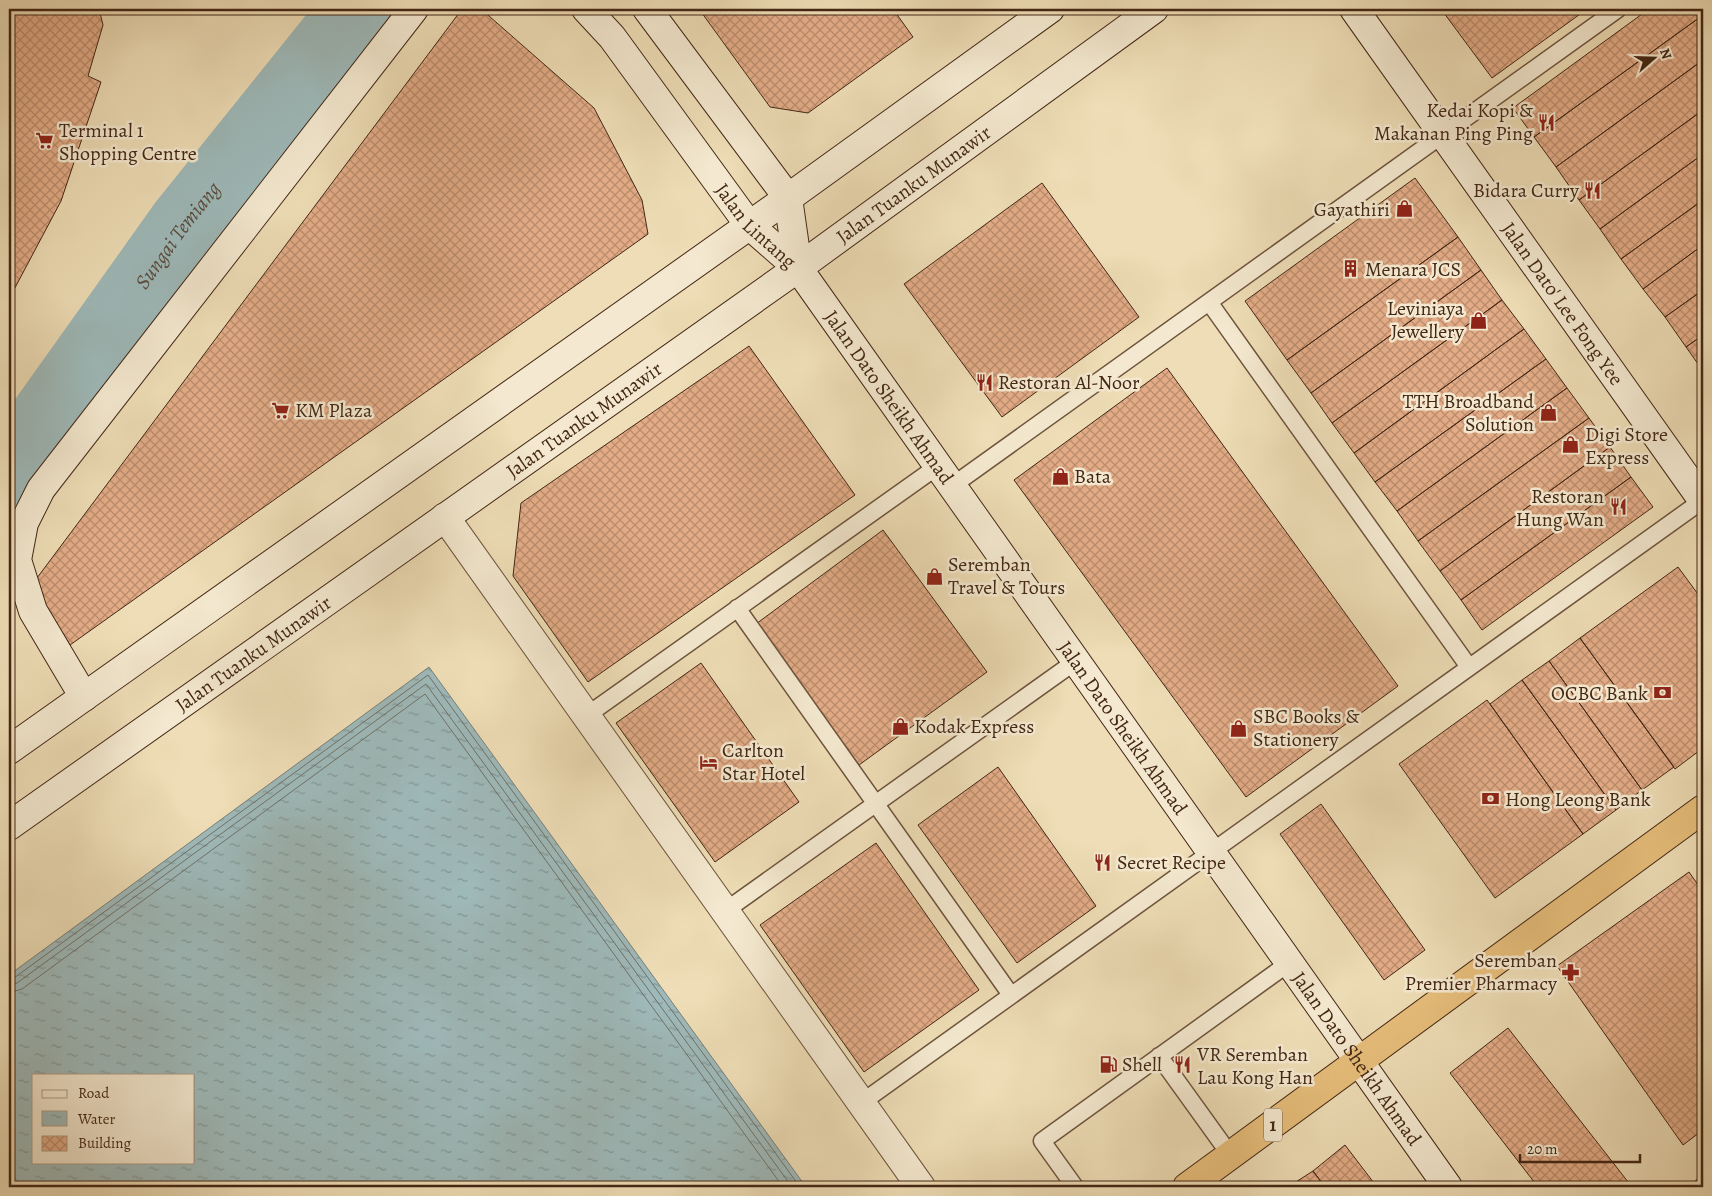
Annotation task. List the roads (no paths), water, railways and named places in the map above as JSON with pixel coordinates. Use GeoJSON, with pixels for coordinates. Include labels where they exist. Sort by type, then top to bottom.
{"type":"FeatureCollection","features":[{"type":"Feature","properties":{"kind":"highway","name":"1"},"geometry":{"type":"LineString","coordinates":[[1187,1187],[1703,809]]}},
{"type":"Feature","properties":{"kind":"main road"},"geometry":{"type":"LineString","coordinates":[[84,697],[33,611],[17,560],[24,523],[41,489],[414,9]]}},
{"type":"Feature","properties":{"kind":"main road","name":"Jalan Lintang"},"geometry":{"type":"LineString","coordinates":[[586,9],[612,37],[750,225],[798,268]]}},
{"type":"Feature","properties":{"kind":"main road","name":"Jalan Lintang"},"geometry":{"type":"LineString","coordinates":[[647,9],[788,198],[798,268]]}},
{"type":"Feature","properties":{"kind":"main road"},"geometry":{"type":"LineString","coordinates":[[9,750],[788,198],[1050,9]]}},
{"type":"Feature","properties":{"kind":"main road","name":"Jalan Tuanku Munawir"},"geometry":{"type":"LineString","coordinates":[[9,826],[798,268],[1154,9]]}},
{"type":"Feature","properties":{"kind":"main road","name":"Jalan Dato' Lee Fong Yee"},"geometry":{"type":"LineString","coordinates":[[1354,9],[1703,500]]}},
{"type":"Feature","properties":{"kind":"main road","name":"Jalan Dato Sheikh Ahmad"},"geometry":{"type":"LineString","coordinates":[[798,268],[1448,1187]]}},
{"type":"Feature","properties":{"kind":"main road"},"geometry":{"type":"LineString","coordinates":[[445,517],[921,1187]]}},
{"type":"Feature","properties":{"kind":"lane"},"geometry":{"type":"LineString","coordinates":[[586,716],[737,608],[945,476],[1209,302],[1618,9]]}},
{"type":"Feature","properties":{"kind":"lane"},"geometry":{"type":"LineString","coordinates":[[1209,302],[1469,667]]}},
{"type":"Feature","properties":{"kind":"lane"},"geometry":{"type":"LineString","coordinates":[[861,1103],[1703,500]]}},
{"type":"Feature","properties":{"kind":"lane"},"geometry":{"type":"LineString","coordinates":[[737,608],[1011,995]]}},
{"type":"Feature","properties":{"kind":"lane"},"geometry":{"type":"LineString","coordinates":[[725,911],[1076,661]]}},
{"type":"Feature","properties":{"kind":"lane"},"geometry":{"type":"LineString","coordinates":[[1075,1187],[1042,1141],[1289,963]]}},
{"type":"Feature","properties":{"kind":"lane"},"geometry":{"type":"LineString","coordinates":[[1159,1056],[1231,1156]]}},
{"type":"Feature","properties":{"kind":"water"},"geometry":{"type":"Polygon","coordinates":[[[429,667],[806,1187],[21,1187],[9,1170],[9,975],[429,667]]]}},
{"type":"Feature","properties":{"kind":"waterway","name":"Sungai Temiang"},"geometry":{"type":"LineString","coordinates":[[9,470],[185,223],[357,9]]}},
{"type":"Feature","properties":{"kind":"place","name":"Kedai Kopi & Makanan Ping Ping"},"geometry":{"type":"Point","coordinates":[1547,122]}},
{"type":"Feature","properties":{"kind":"place","name":"Terminal 1 Shopping Centre"},"geometry":{"type":"Point","coordinates":[45,141]}},
{"type":"Feature","properties":{"kind":"place","name":"Bidara Curry"},"geometry":{"type":"Point","coordinates":[1593,190]}},
{"type":"Feature","properties":{"kind":"place","name":"Gayathiri"},"geometry":{"type":"Point","coordinates":[1404,209]}},
{"type":"Feature","properties":{"kind":"place","name":"Menara JCS"},"geometry":{"type":"Point","coordinates":[1351,269]}},
{"type":"Feature","properties":{"kind":"place","name":"Leviniaya Jewellery"},"geometry":{"type":"Point","coordinates":[1478,320]}},
{"type":"Feature","properties":{"kind":"place","name":"Restoran Al-Noor"},"geometry":{"type":"Point","coordinates":[984,382]}},
{"type":"Feature","properties":{"kind":"place","name":"KM Plaza"},"geometry":{"type":"Point","coordinates":[281,410]}},
{"type":"Feature","properties":{"kind":"place","name":"TTH Broadband Solution"},"geometry":{"type":"Point","coordinates":[1548,412]}},
{"type":"Feature","properties":{"kind":"place","name":"Digi Store Express"},"geometry":{"type":"Point","coordinates":[1571,445]}},
{"type":"Feature","properties":{"kind":"place","name":"Bata"},"geometry":{"type":"Point","coordinates":[1060,476]}},
{"type":"Feature","properties":{"kind":"place","name":"Restoran Hung Wan"},"geometry":{"type":"Point","coordinates":[1618,507]}},
{"type":"Feature","properties":{"kind":"place","name":"Seremban Travel & Tours"},"geometry":{"type":"Point","coordinates":[934,576]}},
{"type":"Feature","properties":{"kind":"place","name":"OCBC Bank"},"geometry":{"type":"Point","coordinates":[1662,693]}},
{"type":"Feature","properties":{"kind":"place","name":"Kodak Express"},"geometry":{"type":"Point","coordinates":[900,726]}},
{"type":"Feature","properties":{"kind":"place","name":"SBC Books & Stationery"},"geometry":{"type":"Point","coordinates":[1239,728]}},
{"type":"Feature","properties":{"kind":"place","name":"Carlton Star Hotel"},"geometry":{"type":"Point","coordinates":[708,762]}},
{"type":"Feature","properties":{"kind":"place","name":"Hong Leong Bank"},"geometry":{"type":"Point","coordinates":[1491,799]}},
{"type":"Feature","properties":{"kind":"place","name":"Secret Recipe"},"geometry":{"type":"Point","coordinates":[1103,862]}},
{"type":"Feature","properties":{"kind":"place","name":"Seremban Premier Pharmacy"},"geometry":{"type":"Point","coordinates":[1571,972]}},
{"type":"Feature","properties":{"kind":"place","name":"Shell"},"geometry":{"type":"Point","coordinates":[1108,1064]}},
{"type":"Feature","properties":{"kind":"place","name":"VR Seremban Lau Kong Han"},"geometry":{"type":"Point","coordinates":[1183,1065]}}]}
